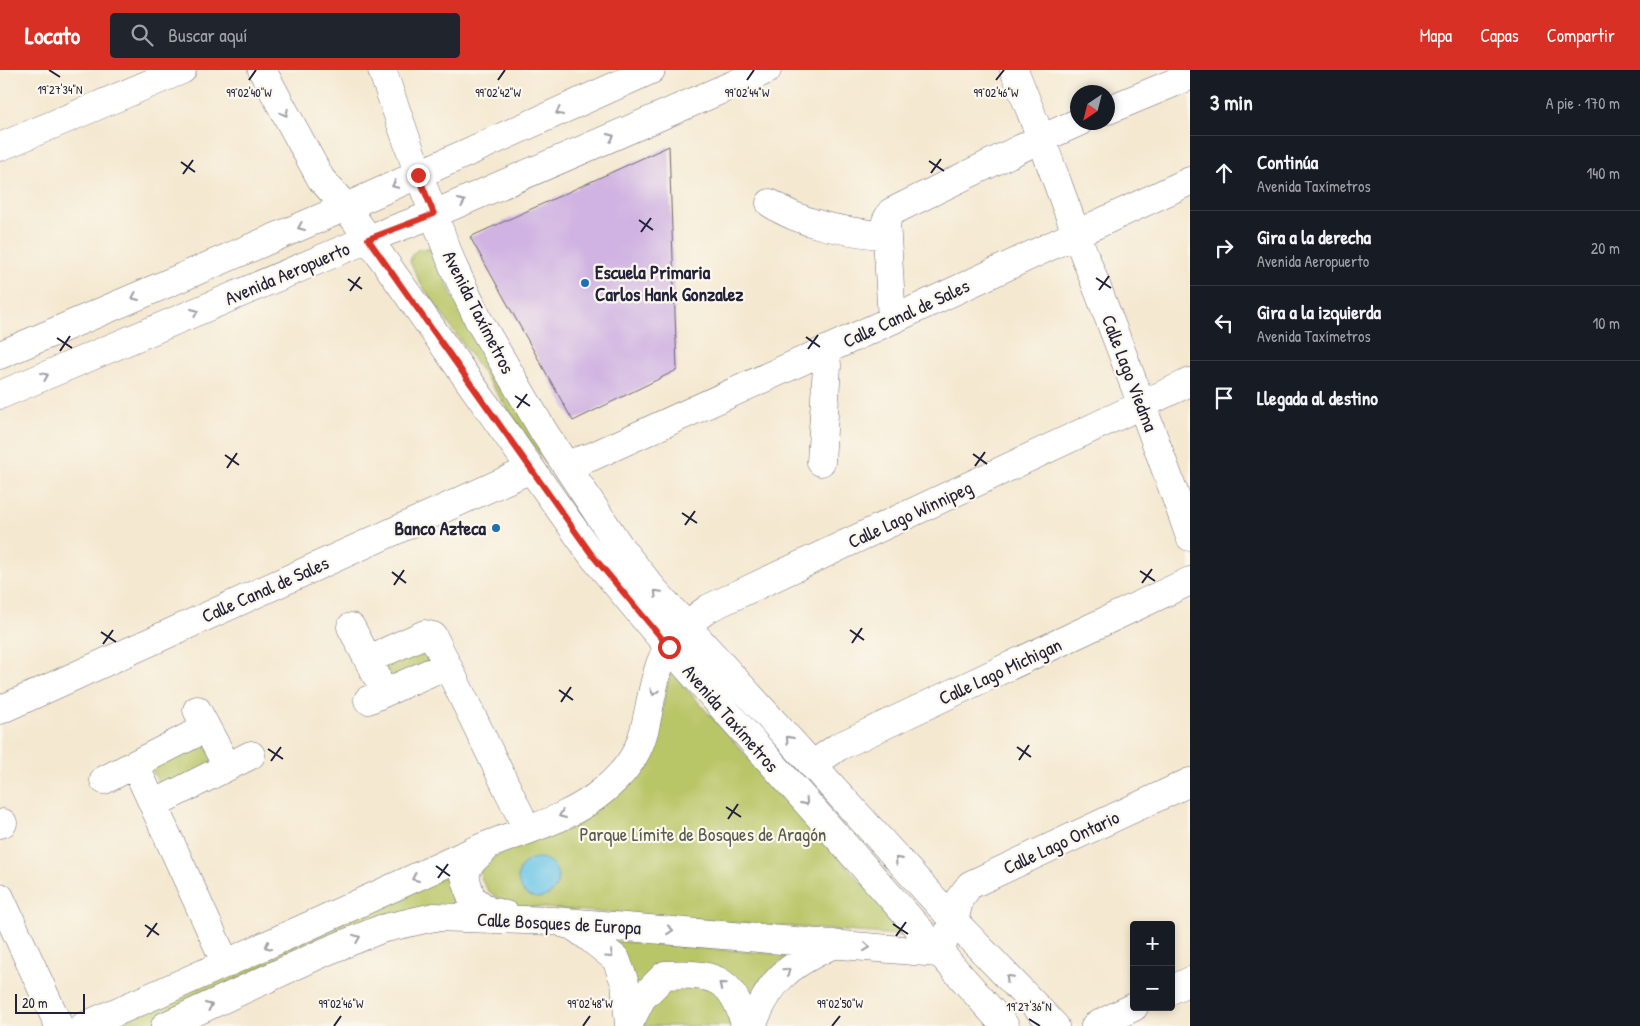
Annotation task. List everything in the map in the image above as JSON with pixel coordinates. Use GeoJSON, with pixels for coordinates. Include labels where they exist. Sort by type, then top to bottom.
{"type":"FeatureCollection","features":[{"type":"Feature","properties":{"kind":"street"},"geometry":{"type":"LineString","coordinates":[[0,146],[182,70]]}},
{"type":"Feature","properties":{"kind":"street","name":"Avenida Taxímetros"},"geometry":{"type":"LineString","coordinates":[[262,70],[321,179],[346,207],[592,555],[669,647],[938,953],[1005,1026]]}},
{"type":"Feature","properties":{"kind":"street","name":"Avenida Taxímetros"},"geometry":{"type":"LineString","coordinates":[[382,70],[418,175],[453,266],[479,320],[566,464],[622,550],[654,590],[687,624],[812,765],[954,921],[1055,1026]]}},
{"type":"Feature","properties":{"kind":"street","name":"Avenida Aeropuerto"},"geometry":{"type":"LineString","coordinates":[[0,355],[346,207],[651,70]]}},
{"type":"Feature","properties":{"kind":"street","name":"Avenida Aeropuerto"},"geometry":{"type":"LineString","coordinates":[[0,395],[368,239],[434,214],[767,70]]}},
{"type":"Feature","properties":{"kind":"street","name":"Calle Lago Viedma"},"geometry":{"type":"LineString","coordinates":[[1014,70],[1042,138],[1076,234],[1143,404],[1190,536]]}},
{"type":"Feature","properties":{"kind":"street"},"geometry":{"type":"LineString","coordinates":[[1115,107],[1190,76]]}},
{"type":"Feature","properties":{"kind":"street"},"geometry":{"type":"LineString","coordinates":[[892,320],[887,226],[895,210],[1070,126]]}},
{"type":"Feature","properties":{"kind":"street","name":"Calle Canal de Sales"},"geometry":{"type":"LineString","coordinates":[[566,464],[590,457],[826,350],[1190,181]]}},
{"type":"Feature","properties":{"kind":"street"},"geometry":{"type":"LineString","coordinates":[[770,203],[786,214],[831,227],[887,226]]}},
{"type":"Feature","properties":{"kind":"street"},"geometry":{"type":"LineString","coordinates":[[821,462],[827,366],[826,350]]}},
{"type":"Feature","properties":{"kind":"street","name":"Calle Lago Winnipeg"},"geometry":{"type":"LineString","coordinates":[[669,647],[687,624],[709,608],[1190,382]]}},
{"type":"Feature","properties":{"kind":"street","name":"Calle Canal de Sales"},"geometry":{"type":"LineString","coordinates":[[0,710],[531,469]]}},
{"type":"Feature","properties":{"kind":"street","name":"Calle Lago Michigan"},"geometry":{"type":"LineString","coordinates":[[812,765],[838,748],[1190,581]]}},
{"type":"Feature","properties":{"kind":"street"},"geometry":{"type":"LineString","coordinates":[[351,627],[369,658],[376,697],[447,665]]}},
{"type":"Feature","properties":{"kind":"street"},"geometry":{"type":"LineString","coordinates":[[369,658],[425,634],[433,636],[527,829]]}},
{"type":"Feature","properties":{"kind":"street"},"geometry":{"type":"LineString","coordinates":[[84,1026],[226,964],[491,842],[567,814],[602,792],[637,755],[645,733],[661,663],[669,647]]}},
{"type":"Feature","properties":{"kind":"street"},"geometry":{"type":"LineString","coordinates":[[104,780],[135,765],[201,719],[239,761],[154,804]]}},
{"type":"Feature","properties":{"kind":"street"},"geometry":{"type":"LineString","coordinates":[[135,765],[226,964]]}},
{"type":"Feature","properties":{"kind":"street","name":"Calle Lago Ontario"},"geometry":{"type":"LineString","coordinates":[[954,921],[960,898],[970,885],[1190,782]]}},
{"type":"Feature","properties":{"kind":"street"},"geometry":{"type":"LineString","coordinates":[[491,842],[469,864],[465,876],[471,897],[487,910],[517,918]]}},
{"type":"Feature","properties":{"kind":"street"},"geometry":{"type":"LineString","coordinates":[[0,897],[59,1026]]}},
{"type":"Feature","properties":{"kind":"street","name":"Calle Bosques de Europa"},"geometry":{"type":"LineString","coordinates":[[165,1026],[327,951],[381,929],[434,917],[517,918],[834,943],[913,953],[938,953]]}},
{"type":"Feature","properties":{"kind":"street"},"geometry":{"type":"LineString","coordinates":[[554,921],[573,926],[616,959],[625,983],[629,1025]]}},
{"type":"Feature","properties":{"kind":"street"},"geometry":{"type":"LineString","coordinates":[[938,953],[954,921]]}},
{"type":"Feature","properties":{"kind":"street"},"geometry":{"type":"LineString","coordinates":[[752,1026],[765,996],[781,976],[799,961],[834,943]]}},
{"type":"Feature","properties":{"kind":"street"},"geometry":{"type":"LineString","coordinates":[[629,1025],[642,998],[666,975],[698,974],[714,978],[727,987],[741,1008],[745,1026]]}},
{"type":"Feature","properties":{"kind":"street"},"geometry":{"type":"LineString","coordinates":[[1175,988],[1190,981]]}},
{"type":"Feature","properties":{"kind":"street"},"geometry":{"type":"LineString","coordinates":[[1094,1026],[1130,1009]]}},
{"type":"Feature","properties":{"kind":"green space"},"geometry":{"type":"Polygon","coordinates":[[[419,249],[431,249],[454,299],[632,587],[421,284],[410,262],[412,254],[419,249]]]}},
{"type":"Feature","properties":{"kind":"green space"},"geometry":{"type":"Polygon","coordinates":[[[430,644],[428,665],[391,678],[384,664],[430,644]]]}},
{"type":"Feature","properties":{"kind":"green space","name":"Parque Límite de Bosques de Aragón"},"geometry":{"type":"Polygon","coordinates":[[[670,671],[910,936],[519,906],[493,895],[489,891],[482,880],[480,872],[494,857],[573,821],[631,785],[652,759],[670,671]]]}},
{"type":"Feature","properties":{"kind":"green space"},"geometry":{"type":"Polygon","coordinates":[[[203,742],[213,758],[207,772],[174,789],[159,784],[151,767],[203,742]]]}},
{"type":"Feature","properties":{"kind":"green space"},"geometry":{"type":"Polygon","coordinates":[[[457,871],[451,887],[458,902],[466,907],[321,948],[146,1026],[106,1026],[457,871]]]}},
{"type":"Feature","properties":{"kind":"green space"},"geometry":{"type":"Polygon","coordinates":[[[603,940],[789,955],[760,980],[750,1006],[734,981],[633,991],[603,940]]]}},
{"type":"Feature","properties":{"kind":"green space"},"geometry":{"type":"Polygon","coordinates":[[[680,984],[716,989],[736,1026],[639,1026],[660,993],[680,984]]]}},
{"type":"Feature","properties":{"kind":"water"},"geometry":{"type":"Polygon","coordinates":[[[538,858],[552,864],[558,878],[552,892],[538,898],[524,892],[518,878],[524,864],[538,858]]]}},
{"type":"Feature","properties":{"kind":"building","name":"Escuela Primaria Carlos Hank Gonzalez"},"geometry":{"type":"Polygon","coordinates":[[[669,146],[677,370],[573,421],[470,237],[669,146]]]}},
{"type":"Feature","properties":{"kind":"place","name":"Escuela Primaria Carlos Hank Gonzalez"},"geometry":{"type":"Point","coordinates":[585,283]}},
{"type":"Feature","properties":{"kind":"place","name":"Banco Azteca"},"geometry":{"type":"Point","coordinates":[496,528]}},
{"type":"Feature","properties":{"kind":"route"},"geometry":{"type":"LineString","coordinates":[[418,175],[434,214],[368,239],[592,555],[669,647]]}}]}
